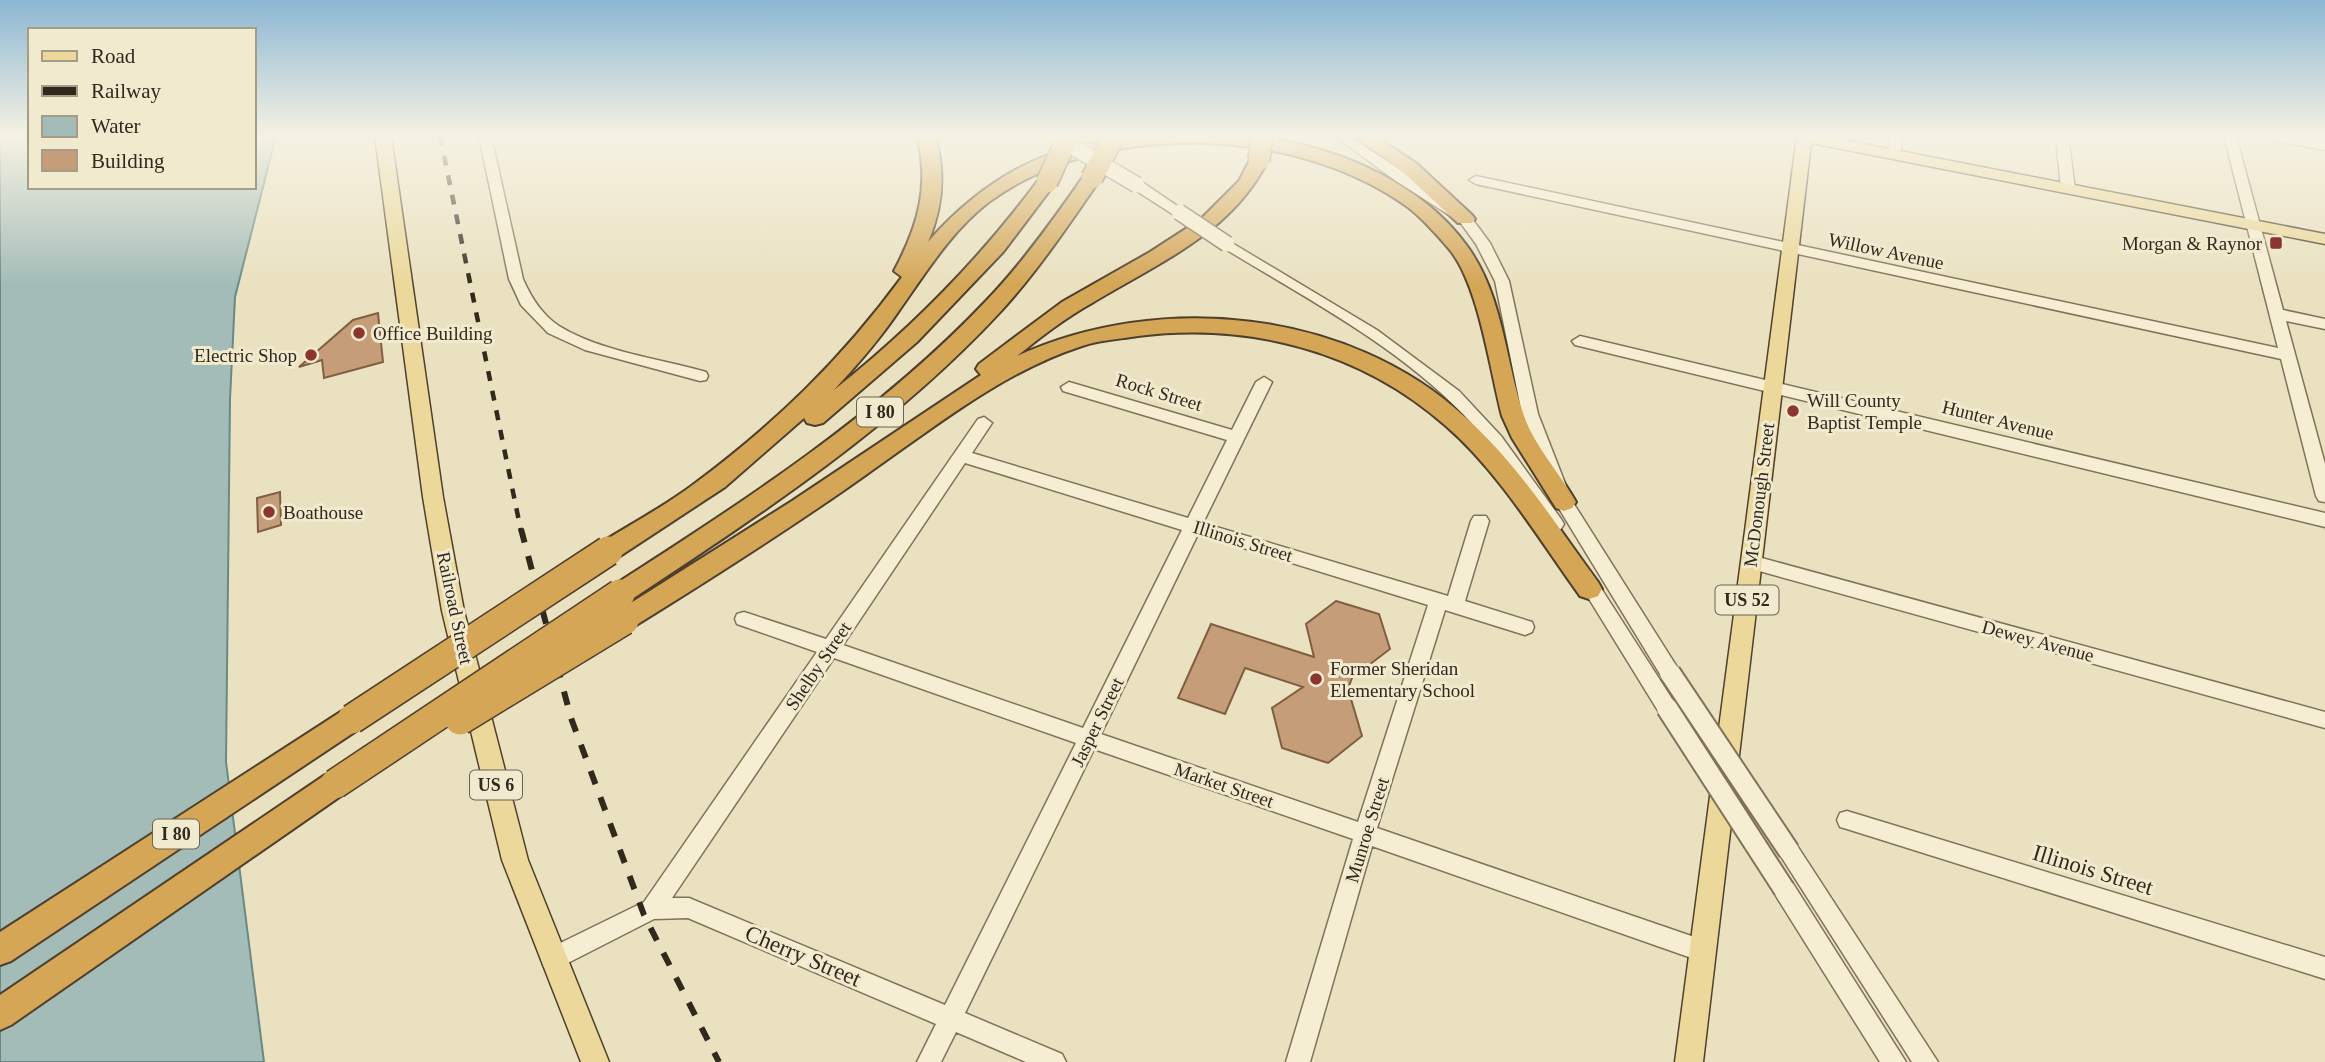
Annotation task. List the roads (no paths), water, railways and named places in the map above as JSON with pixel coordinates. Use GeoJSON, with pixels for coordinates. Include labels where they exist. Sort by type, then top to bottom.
{"type":"FeatureCollection","features":[{"type":"Feature","properties":{"kind":"highway"},"geometry":{"type":"LineString","coordinates":[[862,345],[913,254],[931,211],[934,186]]}},
{"type":"Feature","properties":{"kind":"highway"},"geometry":{"type":"LineString","coordinates":[[705,488],[824,389],[862,345],[956,220],[985,196],[1003,186]]}},
{"type":"Feature","properties":{"kind":"highway","name":"I 80"},"geometry":{"type":"LineString","coordinates":[[0,950],[811,419],[876,368],[932,317],[1022,218],[1044,186]]}},
{"type":"Feature","properties":{"kind":"highway","name":"I 80"},"geometry":{"type":"LineString","coordinates":[[0,1014],[335,784],[415,748],[622,607],[840,445],[974,329],[1068,216],[1087,186]]}},
{"type":"Feature","properties":{"kind":"highway"},"geometry":{"type":"LineString","coordinates":[[964,395],[987,369],[1014,346],[1080,300],[1211,222],[1246,186]]}},
{"type":"Feature","properties":{"kind":"highway"},"geometry":{"type":"LineString","coordinates":[[1388,186],[1437,221],[1459,248],[1478,282],[1513,416],[1520,432],[1564,502]]}},
{"type":"Feature","properties":{"kind":"highway"},"geometry":{"type":"LineString","coordinates":[[1429,186],[1465,219]]}},
{"type":"Feature","properties":{"kind":"highway"},"geometry":{"type":"LineString","coordinates":[[622,607],[768,530],[996,374],[1078,339],[1156,325],[1220,325],[1282,335],[1339,350],[1385,371],[1425,396],[1457,421],[1499,468],[1590,589]]}},
{"type":"Feature","properties":{"kind":"main road","name":"Railroad Street"},"geometry":{"type":"LineString","coordinates":[[390,186],[433,497],[453,611],[514,860],[596,1062]]}},
{"type":"Feature","properties":{"kind":"main road","name":"McDonough Street"},"geometry":{"type":"LineString","coordinates":[[1689,1062],[1796,186]]}},
{"type":"Feature","properties":{"kind":"main road","name":"US 52"},"geometry":{"type":"LineString","coordinates":[[2050,186],[2325,239]]}},
{"type":"Feature","properties":{"kind":"street"},"geometry":{"type":"LineString","coordinates":[[496,186],[516,279],[526,302],[553,329],[590,346],[700,376]]}},
{"type":"Feature","properties":{"kind":"street"},"geometry":{"type":"LineString","coordinates":[[1138,186],[1390,346],[1455,397],[1487,430],[1540,500],[1590,589],[1894,1062]]}},
{"type":"Feature","properties":{"kind":"street"},"geometry":{"type":"LineString","coordinates":[[1415,186],[1465,219],[1483,243],[1503,281],[1530,414],[1564,502],[1670,673],[1926,1062]]}},
{"type":"Feature","properties":{"kind":"street","name":"Willow Avenue"},"geometry":{"type":"LineString","coordinates":[[1501,186],[1790,250],[2288,355]]}},
{"type":"Feature","properties":{"kind":"street"},"geometry":{"type":"LineString","coordinates":[[2244,186],[2325,496]]}},
{"type":"Feature","properties":{"kind":"street"},"geometry":{"type":"LineString","coordinates":[[2278,314],[2325,324]]}},
{"type":"Feature","properties":{"kind":"street","name":"Hunter Avenue"},"geometry":{"type":"LineString","coordinates":[[1580,341],[2325,520]]}},
{"type":"Feature","properties":{"kind":"street","name":"Jasper Street"},"geometry":{"type":"LineString","coordinates":[[929,1062],[1264,382]]}},
{"type":"Feature","properties":{"kind":"street","name":"Rock Street"},"geometry":{"type":"LineString","coordinates":[[1069,387],[1237,437]]}},
{"type":"Feature","properties":{"kind":"street","name":"Shelby Street"},"geometry":{"type":"LineString","coordinates":[[652,909],[984,423]]}},
{"type":"Feature","properties":{"kind":"street","name":"Illinois Street"},"geometry":{"type":"LineString","coordinates":[[961,456],[1525,627]]}},
{"type":"Feature","properties":{"kind":"street","name":"Munroe Street"},"geometry":{"type":"LineString","coordinates":[[1298,1062],[1365,834],[1447,602],[1480,521]]}},
{"type":"Feature","properties":{"kind":"street","name":"Dewey Avenue"},"geometry":{"type":"LineString","coordinates":[[1751,562],[2325,720]]}},
{"type":"Feature","properties":{"kind":"street","name":"Market Street"},"geometry":{"type":"LineString","coordinates":[[744,619],[1703,951]]}},
{"type":"Feature","properties":{"kind":"street","name":"Illinois Street"},"geometry":{"type":"LineString","coordinates":[[1847,820],[2325,968]]}},
{"type":"Feature","properties":{"kind":"street","name":"Cherry Street"},"geometry":{"type":"LineString","coordinates":[[552,959],[652,909],[689,908],[1054,1062]]}},
{"type":"Feature","properties":{"kind":"water"},"geometry":{"type":"Polygon","coordinates":[[[0,186],[28,186],[28,189],[256,189],[256,186],[263,186],[235,297],[230,399],[226,762],[264,1062],[0,1062],[0,186]]]}},
{"type":"Feature","properties":{"kind":"railway"},"geometry":{"type":"LineString","coordinates":[[450,186],[521,531]]}},
{"type":"Feature","properties":{"kind":"railway"},"geometry":{"type":"LineString","coordinates":[[521,529],[571,718],[644,915],[719,1062]]}},
{"type":"Feature","properties":{"kind":"place","name":"Morgan & Raynor"},"geometry":{"type":"Point","coordinates":[2276,243]}},
{"type":"Feature","properties":{"kind":"place","name":"Office Building"},"geometry":{"type":"Point","coordinates":[359,333]}},
{"type":"Feature","properties":{"kind":"place","name":"Electric Shop"},"geometry":{"type":"Point","coordinates":[311,355]}},
{"type":"Feature","properties":{"kind":"place","name":"Will County Baptist Temple"},"geometry":{"type":"Point","coordinates":[1793,411]}},
{"type":"Feature","properties":{"kind":"place","name":"Boathouse"},"geometry":{"type":"Point","coordinates":[269,512]}},
{"type":"Feature","properties":{"kind":"place","name":"Former Sheridan Elementary School"},"geometry":{"type":"Point","coordinates":[1316,679]}}]}
